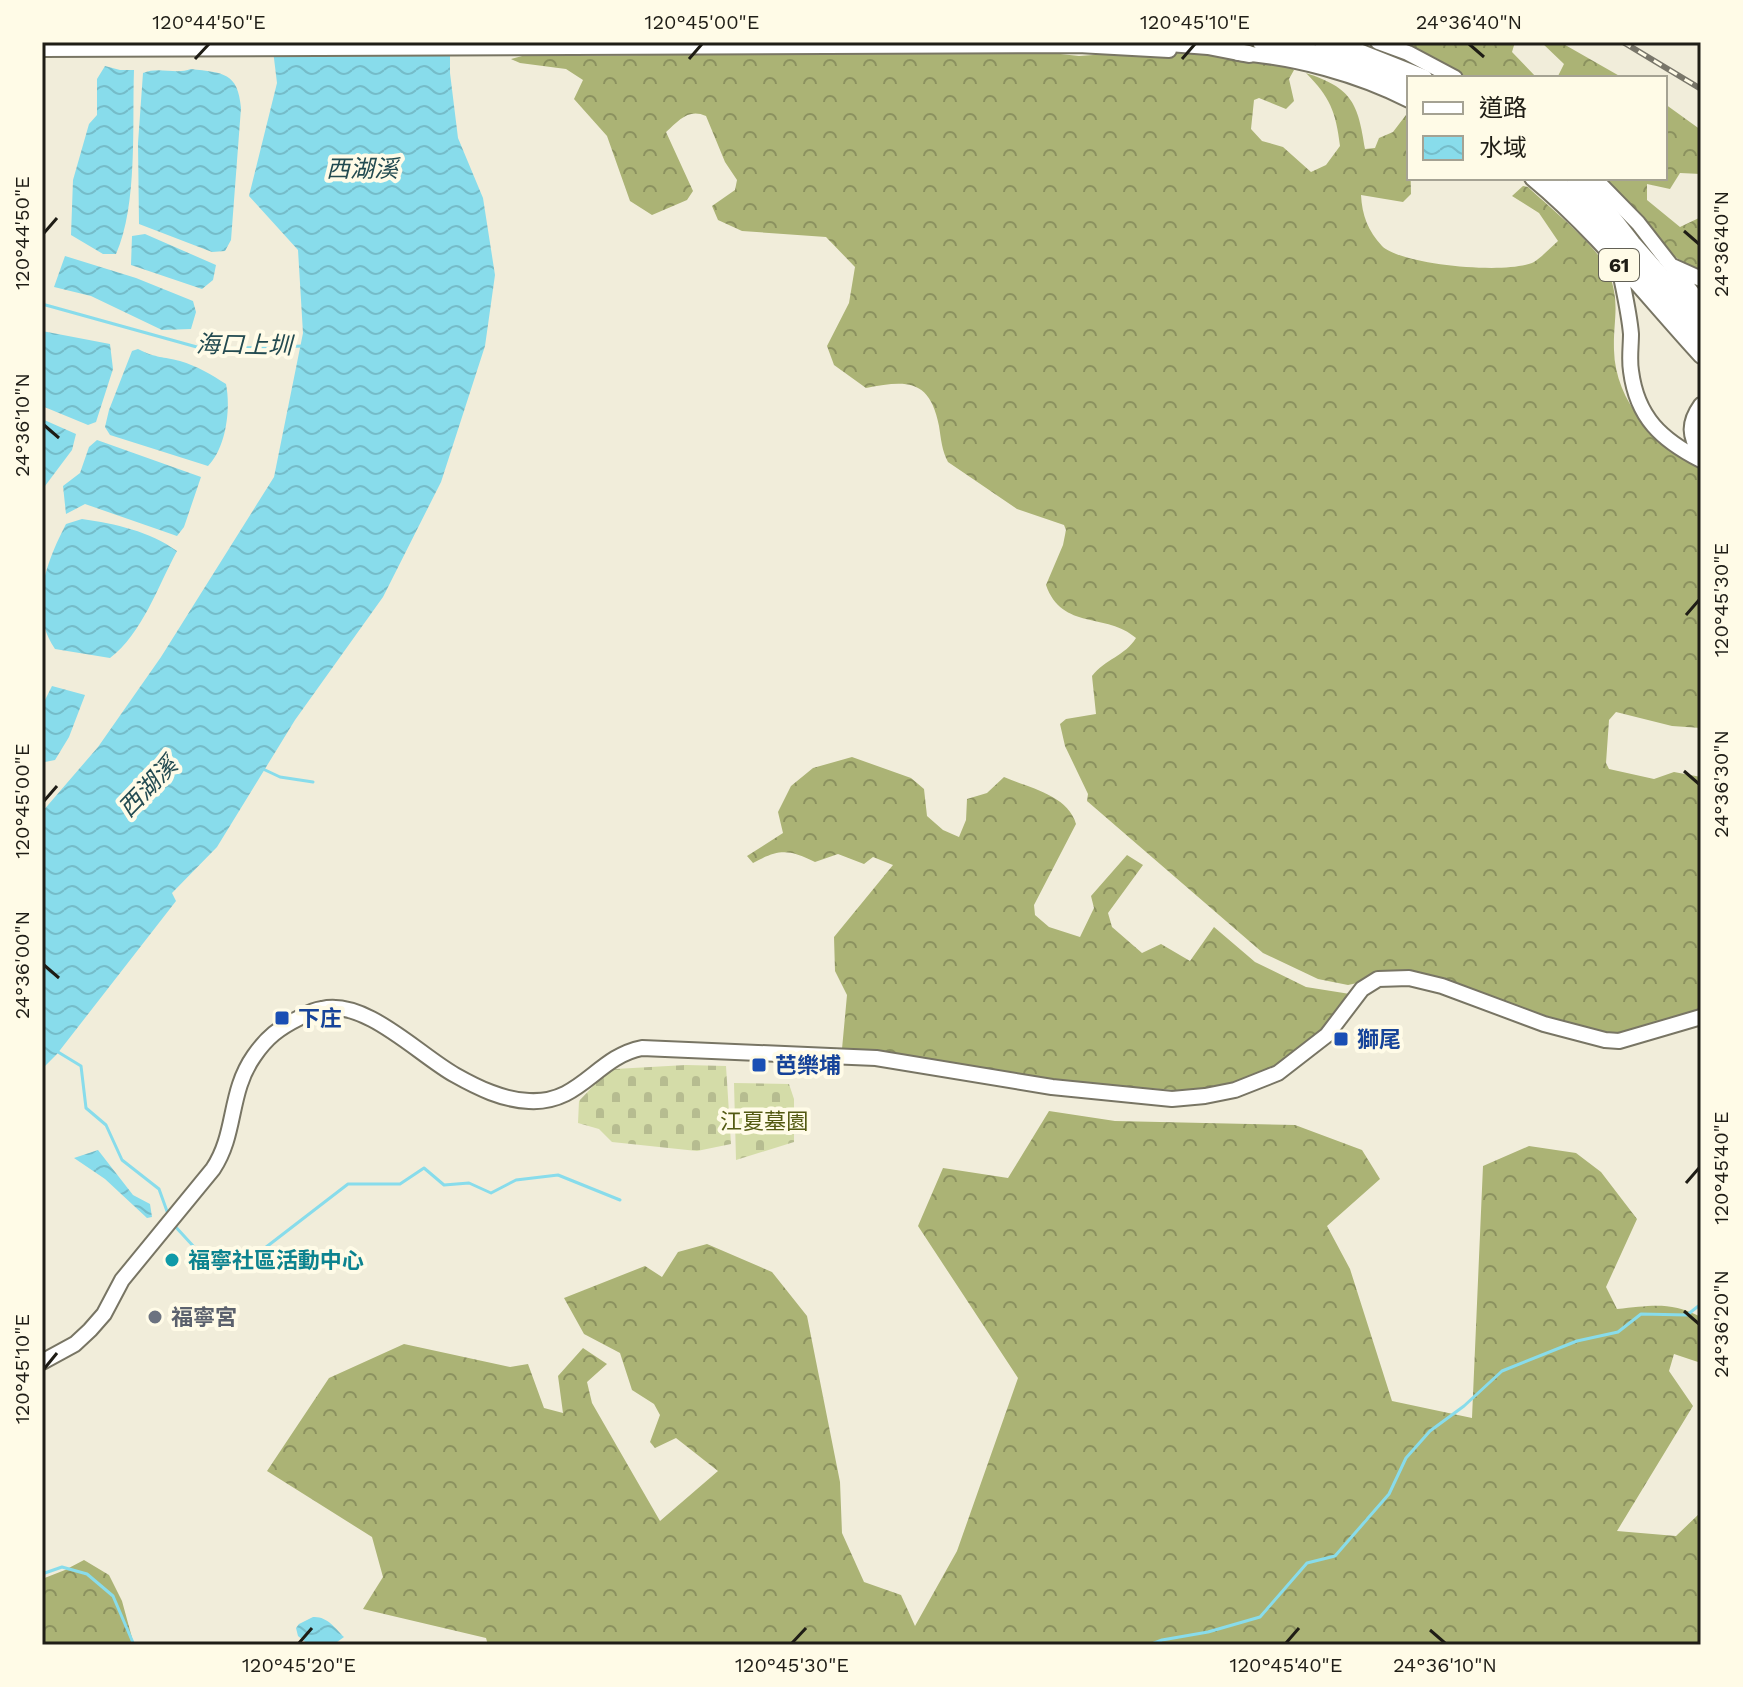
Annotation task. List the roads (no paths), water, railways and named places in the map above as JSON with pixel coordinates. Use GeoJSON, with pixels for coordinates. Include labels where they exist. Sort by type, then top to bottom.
{"type":"FeatureCollection","features":[{"type":"Feature","properties":{"kind":"highway"},"geometry":{"type":"LineString","coordinates":[[1156,42],[1255,48],[1347,60],[1407,84]]}},
{"type":"Feature","properties":{"kind":"highway"},"geometry":{"type":"LineString","coordinates":[[1323,42],[1356,51],[1419,76]]}},
{"type":"Feature","properties":{"kind":"highway","name":"61"},"geometry":{"type":"LineString","coordinates":[[1554,180],[1583,206],[1701,344]]}},
{"type":"Feature","properties":{"kind":"highway","name":"61"},"geometry":{"type":"LineString","coordinates":[[1577,180],[1597,198],[1701,321]]}},
{"type":"Feature","properties":{"kind":"main road"},"geometry":{"type":"LineString","coordinates":[[1378,42],[1408,53],[1451,76]]}},
{"type":"Feature","properties":{"kind":"main road"},"geometry":{"type":"LineString","coordinates":[[42,49],[1078,45],[1255,48],[1392,91],[1407,99]]}},
{"type":"Feature","properties":{"kind":"main road","name":"61"},"geometry":{"type":"LineString","coordinates":[[1534,180],[1562,203],[1701,356]]}},
{"type":"Feature","properties":{"kind":"main road","name":"61"},"geometry":{"type":"LineString","coordinates":[[1596,180],[1638,223],[1701,304]]}},
{"type":"Feature","properties":{"kind":"main road"},"geometry":{"type":"LineString","coordinates":[[1669,264],[1701,279]]}},
{"type":"Feature","properties":{"kind":"main road"},"geometry":{"type":"LineString","coordinates":[[1619,265],[1631,336],[1631,372],[1638,400],[1654,429],[1673,445],[1701,457]]}},
{"type":"Feature","properties":{"kind":"main road"},"geometry":{"type":"LineString","coordinates":[[1701,405],[1692,417],[1690,429],[1692,441],[1701,457]]}},
{"type":"Feature","properties":{"kind":"main road"},"geometry":{"type":"LineString","coordinates":[[42,1362],[75,1344],[104,1314],[122,1280],[223,1154],[237,1086],[251,1059],[276,1030],[323,1008],[343,1009],[366,1017],[483,1090],[531,1102],[576,1090],[605,1064],[626,1051],[642,1048],[876,1058],[1065,1088],[1172,1099],[1205,1096],[1235,1090],[1278,1073],[1327,1035],[1362,989],[1378,979],[1409,978],[1442,986],[1544,1024],[1605,1040],[1628,1039],[1701,1017]]}},
{"type":"Feature","properties":{"kind":"water","name":"西湖溪"},"geometry":{"type":"Polygon","coordinates":[[[272,42],[450,42],[450,73],[458,138],[483,198],[495,275],[485,346],[441,482],[383,597],[295,720],[217,847],[172,893],[176,901],[42,1069],[42,812],[98,747],[161,657],[274,477],[303,333],[298,250],[249,196],[277,83],[272,42]]]}},
{"type":"Feature","properties":{"kind":"water"},"geometry":{"type":"Polygon","coordinates":[[[105,66],[134,70],[131,188],[116,254],[103,254],[71,235],[73,180],[89,124],[97,115],[97,79],[105,66]]]}},
{"type":"Feature","properties":{"kind":"water"},"geometry":{"type":"Polygon","coordinates":[[[191,69],[227,76],[239,96],[241,108],[231,240],[225,251],[212,252],[139,224],[138,143],[143,73],[191,69]]]}},
{"type":"Feature","properties":{"kind":"water"},"geometry":{"type":"Polygon","coordinates":[[[145,234],[216,265],[213,280],[202,289],[131,265],[132,236],[145,234]]]}},
{"type":"Feature","properties":{"kind":"water"},"geometry":{"type":"Polygon","coordinates":[[[65,256],[136,278],[193,301],[196,312],[191,329],[162,330],[91,296],[54,287],[65,256]]]}},
{"type":"Feature","properties":{"kind":"water"},"geometry":{"type":"Polygon","coordinates":[[[42,331],[110,344],[113,369],[96,422],[88,425],[42,406],[42,331]]]}},
{"type":"Feature","properties":{"kind":"water"},"geometry":{"type":"Polygon","coordinates":[[[138,349],[192,365],[226,384],[226,428],[219,449],[208,466],[110,435],[105,427],[132,351],[138,349]]]}},
{"type":"Feature","properties":{"kind":"water"},"geometry":{"type":"Polygon","coordinates":[[[42,419],[76,434],[72,450],[42,490],[42,419]]]}},
{"type":"Feature","properties":{"kind":"water"},"geometry":{"type":"Polygon","coordinates":[[[97,440],[201,477],[184,527],[177,536],[85,504],[66,514],[63,486],[80,473],[89,447],[97,440]]]}},
{"type":"Feature","properties":{"kind":"water"},"geometry":{"type":"Polygon","coordinates":[[[82,519],[132,529],[177,551],[140,623],[110,658],[55,649],[43,618],[43,586],[52,554],[66,524],[82,519]]]}},
{"type":"Feature","properties":{"kind":"water"},"geometry":{"type":"Polygon","coordinates":[[[52,686],[85,695],[69,737],[55,760],[45,762],[42,759],[42,706],[52,686]]]}},
{"type":"Feature","properties":{"kind":"water"},"geometry":{"type":"Polygon","coordinates":[[[98,1150],[133,1195],[150,1204],[152,1217],[147,1218],[105,1179],[74,1158],[98,1150]]]}},
{"type":"Feature","properties":{"kind":"water"},"geometry":{"type":"Polygon","coordinates":[[[313,1617],[327,1621],[344,1637],[333,1645],[309,1645],[298,1636],[296,1628],[313,1617]]]}},
{"type":"Feature","properties":{"kind":"waterway","name":"海口上圳"},"geometry":{"type":"LineString","coordinates":[[42,304],[204,349],[304,346]]}},
{"type":"Feature","properties":{"kind":"waterway"},"geometry":{"type":"LineString","coordinates":[[263,769],[280,777],[313,782]]}},
{"type":"Feature","properties":{"kind":"waterway"},"geometry":{"type":"LineString","coordinates":[[58,1052],[81,1066],[86,1108],[106,1125],[122,1160],[159,1189],[168,1214]]}},
{"type":"Feature","properties":{"kind":"waterway"},"geometry":{"type":"LineString","coordinates":[[173,1224],[217,1272],[261,1251],[348,1184],[400,1184],[424,1168],[444,1185],[469,1183],[491,1193],[516,1180],[558,1175],[620,1200]]}},
{"type":"Feature","properties":{"kind":"waterway"},"geometry":{"type":"LineString","coordinates":[[1149,1645],[1260,1617],[1307,1563],[1335,1556],[1389,1494],[1406,1458],[1430,1431],[1464,1406],[1502,1371],[1577,1341],[1618,1332],[1641,1314],[1687,1315],[1701,1304]]}},
{"type":"Feature","properties":{"kind":"waterway"},"geometry":{"type":"LineString","coordinates":[[42,1574],[62,1567],[87,1574],[113,1596],[134,1645]]}},
{"type":"Feature","properties":{"kind":"railway"},"geometry":{"type":"LineString","coordinates":[[1623,42],[1701,89]]}},
{"type":"Feature","properties":{"kind":"place","name":"下庄"},"geometry":{"type":"Point","coordinates":[282,1018]}},
{"type":"Feature","properties":{"kind":"place","name":"獅尾"},"geometry":{"type":"Point","coordinates":[1341,1039]}},
{"type":"Feature","properties":{"kind":"place","name":"芭樂埔"},"geometry":{"type":"Point","coordinates":[759,1065]}},
{"type":"Feature","properties":{"kind":"place","name":"福寧社區活動中心"},"geometry":{"type":"Point","coordinates":[172,1260]}},
{"type":"Feature","properties":{"kind":"place","name":"福寧宮"},"geometry":{"type":"Point","coordinates":[155,1317]}},
{"type":"Feature","properties":{"kind":"park label","name":"江夏墓園"},"geometry":{"type":"Point","coordinates":[764,1121]}}]}
